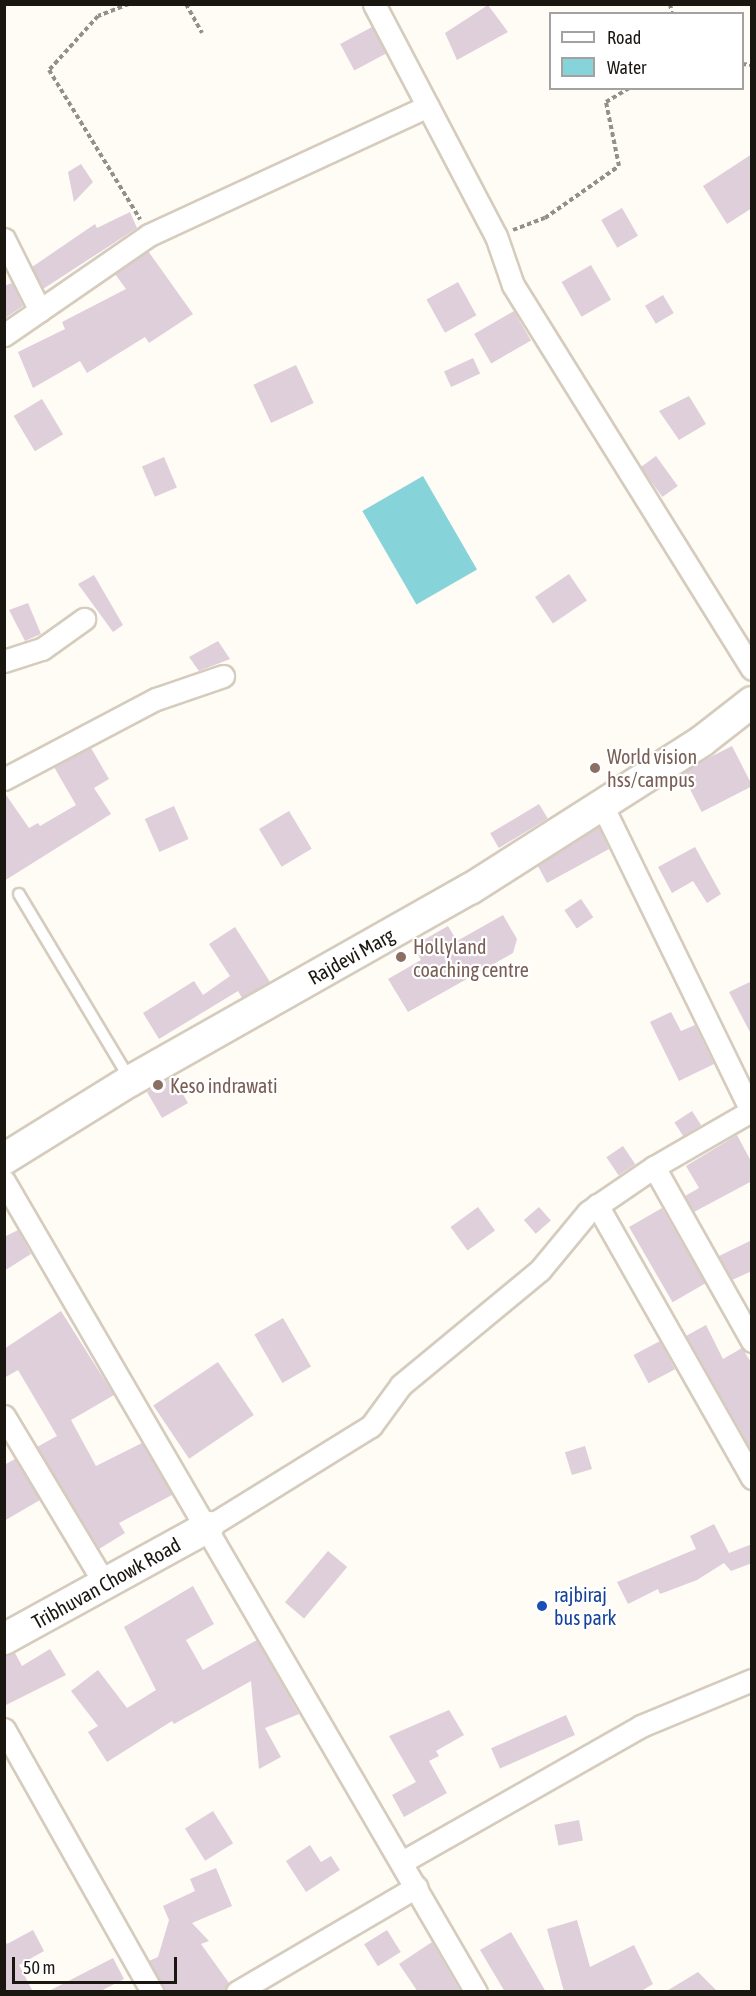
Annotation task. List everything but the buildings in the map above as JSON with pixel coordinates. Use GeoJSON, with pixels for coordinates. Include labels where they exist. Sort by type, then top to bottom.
{"type":"FeatureCollection","features":[{"type":"Feature","properties":{"kind":"main road","name":"Rajdevi Marg"},"geometry":{"type":"LineString","coordinates":[[4,1160],[130,1081],[470,889],[603,807],[752,702]]}},
{"type":"Feature","properties":{"kind":"main road","name":"Tribhuvan Chowk Road"},"geometry":{"type":"LineString","coordinates":[[4,1639],[208,1527]]}},
{"type":"Feature","properties":{"kind":"street"},"geometry":{"type":"LineString","coordinates":[[374,4],[496,236],[513,285],[752,669]]}},
{"type":"Feature","properties":{"kind":"street"},"geometry":{"type":"LineString","coordinates":[[4,335],[149,235],[428,106]]}},
{"type":"Feature","properties":{"kind":"street"},"geometry":{"type":"LineString","coordinates":[[4,239],[40,311]]}},
{"type":"Feature","properties":{"kind":"street"},"geometry":{"type":"LineString","coordinates":[[4,660],[42,649],[84,618]]}},
{"type":"Feature","properties":{"kind":"street"},"geometry":{"type":"LineString","coordinates":[[4,779],[156,699],[223,676]]}},
{"type":"Feature","properties":{"kind":"street"},"geometry":{"type":"LineString","coordinates":[[208,1527],[371,1426],[401,1385],[540,1270],[597,1205],[654,1167],[751,1112],[603,807]]}},
{"type":"Feature","properties":{"kind":"street"},"geometry":{"type":"LineString","coordinates":[[654,1167],[752,1341]]}},
{"type":"Feature","properties":{"kind":"street"},"geometry":{"type":"LineString","coordinates":[[4,1181],[208,1527],[476,1992]]}},
{"type":"Feature","properties":{"kind":"street"},"geometry":{"type":"LineString","coordinates":[[597,1205],[752,1478]]}},
{"type":"Feature","properties":{"kind":"street"},"geometry":{"type":"LineString","coordinates":[[4,1416],[105,1584]]}},
{"type":"Feature","properties":{"kind":"street"},"geometry":{"type":"LineString","coordinates":[[402,1862],[641,1726],[752,1680]]}},
{"type":"Feature","properties":{"kind":"street"},"geometry":{"type":"LineString","coordinates":[[4,1729],[152,1992]]}},
{"type":"Feature","properties":{"kind":"street"},"geometry":{"type":"LineString","coordinates":[[237,1992],[416,1887]]}},
{"type":"Feature","properties":{"kind":"lane"},"geometry":{"type":"LineString","coordinates":[[19,894],[130,1081]]}},
{"type":"Feature","properties":{"kind":"path"},"geometry":{"type":"LineString","coordinates":[[129,4],[98,16],[49,70],[149,235]]}},
{"type":"Feature","properties":{"kind":"path"},"geometry":{"type":"LineString","coordinates":[[186,4],[202,33]]}},
{"type":"Feature","properties":{"kind":"path"},"geometry":{"type":"LineString","coordinates":[[496,236],[545,218],[619,166],[606,102],[626,90]]}},
{"type":"Feature","properties":{"kind":"water"},"geometry":{"type":"Polygon","coordinates":[[[423,476],[477,570],[416,605],[362,511],[423,476]]]}},
{"type":"Feature","properties":{"kind":"place","name":"World vision hss/campus"},"geometry":{"type":"Point","coordinates":[595,768]}},
{"type":"Feature","properties":{"kind":"place","name":"Hollyland coaching centre"},"geometry":{"type":"Point","coordinates":[401,957]}},
{"type":"Feature","properties":{"kind":"place","name":"Keso indrawati"},"geometry":{"type":"Point","coordinates":[158,1085]}},
{"type":"Feature","properties":{"kind":"place","name":"rajbiraj bus park"},"geometry":{"type":"Point","coordinates":[542,1606]}}]}
